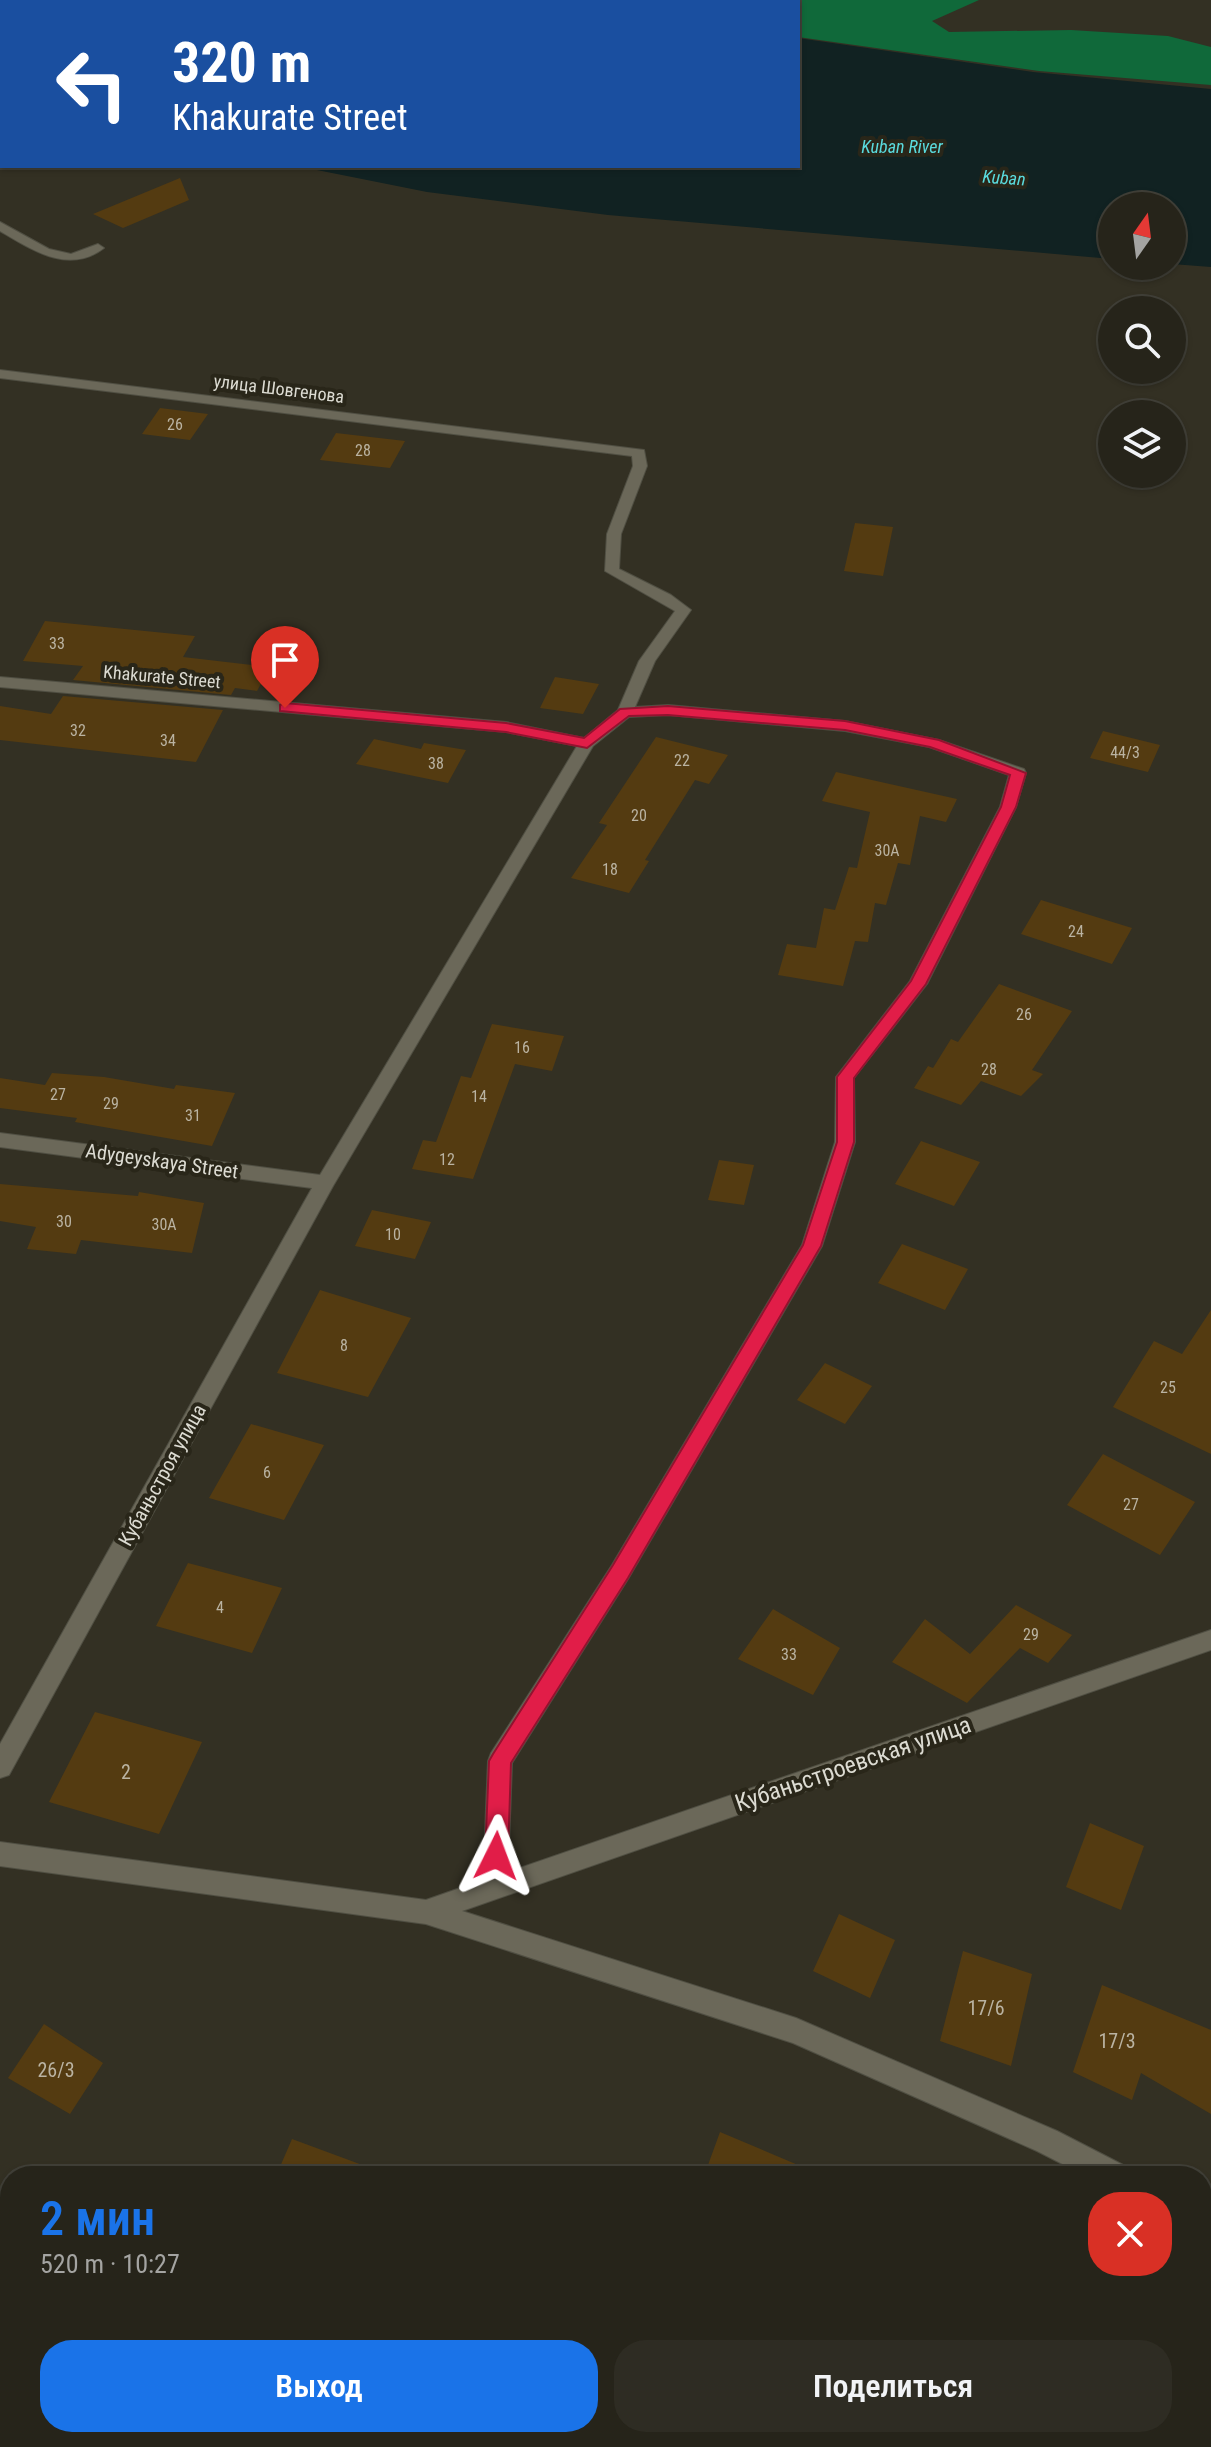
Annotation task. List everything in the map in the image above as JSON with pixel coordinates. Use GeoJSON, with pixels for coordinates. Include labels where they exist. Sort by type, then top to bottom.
{"type":"FeatureCollection","features":[{"type":"Feature","properties":{"kind":"street"},"geometry":{"type":"LineString","coordinates":[[0,226],[45,252],[72,258],[98,248]]}},
{"type":"Feature","properties":{"kind":"street","name":"улица Шовгенова"},"geometry":{"type":"LineString","coordinates":[[0,374],[554,440],[639,453],[640,466],[614,534],[612,571],[634,584],[664,594],[683,610],[647,661],[625,712]]}},
{"type":"Feature","properties":{"kind":"street","name":"Khakurate Street"},"geometry":{"type":"LineString","coordinates":[[0,682],[506,727],[587,743]]}},
{"type":"Feature","properties":{"kind":"street"},"geometry":{"type":"LineString","coordinates":[[495,1888],[500,1761],[620,1572],[812,1246],[845,1142],[845,1077],[918,984],[1008,807],[1018,773],[933,743],[845,726],[668,710],[625,712],[587,743]]}},
{"type":"Feature","properties":{"kind":"street","name":"Кубаньстроя улица"},"geometry":{"type":"LineString","coordinates":[[0,1767],[325,1183],[587,743]]}},
{"type":"Feature","properties":{"kind":"street","name":"Adygeyskaya Street"},"geometry":{"type":"LineString","coordinates":[[0,1140],[325,1183]]}},
{"type":"Feature","properties":{"kind":"street","name":"Кубаньстроевская улица"},"geometry":{"type":"LineString","coordinates":[[426,1912],[1211,1640]]}},
{"type":"Feature","properties":{"kind":"street"},"geometry":{"type":"LineString","coordinates":[[0,1854],[426,1912],[796,2031],[1047,2141],[1096,2166]]}},
{"type":"Feature","properties":{"kind":"green space"},"geometry":{"type":"Polygon","coordinates":[[[800,0],[979,0],[932,21],[949,32],[1071,30],[1168,36],[1211,47],[1211,85],[1039,71],[800,37],[800,0]]]}},
{"type":"Feature","properties":{"kind":"water","name":"Kuban River"},"geometry":{"type":"Polygon","coordinates":[[[800,38],[1033,72],[1211,89],[1211,267],[1186,265],[1186,192],[1098,192],[1098,258],[608,215],[427,192],[307,168],[800,168],[800,38]]]}},
{"type":"Feature","properties":{"kind":"building"},"geometry":{"type":"Polygon","coordinates":[[[180,178],[189,200],[123,228],[93,214],[180,178]]]}},
{"type":"Feature","properties":{"kind":"building"},"geometry":{"type":"Polygon","coordinates":[[[160,408],[208,414],[190,440],[142,434],[160,408]]]}},
{"type":"Feature","properties":{"kind":"building"},"geometry":{"type":"Polygon","coordinates":[[[336,433],[405,441],[390,468],[320,460],[336,433]]]}},
{"type":"Feature","properties":{"kind":"building"},"geometry":{"type":"Polygon","coordinates":[[[855,523],[893,527],[883,576],[844,571],[855,523]]]}},
{"type":"Feature","properties":{"kind":"building"},"geometry":{"type":"Polygon","coordinates":[[[45,621],[195,636],[183,657],[270,667],[257,691],[235,688],[231,695],[73,680],[83,666],[23,661],[45,621]]]}},
{"type":"Feature","properties":{"kind":"building"},"geometry":{"type":"Polygon","coordinates":[[[555,677],[599,684],[583,714],[540,708],[555,677]]]}},
{"type":"Feature","properties":{"kind":"building"},"geometry":{"type":"Polygon","coordinates":[[[63,696],[223,710],[196,762],[0,740],[0,706],[51,714],[63,696]]]}},
{"type":"Feature","properties":{"kind":"building"},"geometry":{"type":"Polygon","coordinates":[[[1103,731],[1160,745],[1148,772],[1090,758],[1103,731]]]}},
{"type":"Feature","properties":{"kind":"building"},"geometry":{"type":"Polygon","coordinates":[[[656,737],[728,755],[709,784],[695,780],[645,860],[649,861],[629,893],[571,878],[607,825],[599,823],[656,737]]]}},
{"type":"Feature","properties":{"kind":"building"},"geometry":{"type":"Polygon","coordinates":[[[374,739],[421,749],[424,743],[466,750],[448,783],[356,764],[374,739]]]}},
{"type":"Feature","properties":{"kind":"building"},"geometry":{"type":"Polygon","coordinates":[[[836,772],[957,799],[946,822],[920,816],[910,865],[898,863],[886,905],[875,903],[868,942],[855,941],[843,986],[778,975],[787,944],[816,948],[824,908],[835,910],[849,867],[857,868],[870,812],[822,801],[836,772]]]}},
{"type":"Feature","properties":{"kind":"building"},"geometry":{"type":"Polygon","coordinates":[[[1041,900],[1132,928],[1112,964],[1021,934],[1041,900]]]}},
{"type":"Feature","properties":{"kind":"building"},"geometry":{"type":"Polygon","coordinates":[[[999,984],[1072,1011],[1032,1070],[1043,1074],[1021,1096],[981,1081],[961,1105],[914,1088],[928,1066],[933,1068],[951,1039],[958,1042],[999,984]]]}},
{"type":"Feature","properties":{"kind":"building"},"geometry":{"type":"Polygon","coordinates":[[[492,1024],[564,1036],[552,1071],[515,1064],[473,1179],[412,1169],[423,1140],[436,1142],[461,1076],[471,1078],[492,1024]]]}},
{"type":"Feature","properties":{"kind":"building"},"geometry":{"type":"Polygon","coordinates":[[[52,1073],[104,1077],[174,1089],[176,1085],[235,1093],[212,1146],[75,1122],[77,1118],[0,1108],[0,1078],[45,1085],[52,1073]]]}},
{"type":"Feature","properties":{"kind":"building"},"geometry":{"type":"Polygon","coordinates":[[[921,1141],[980,1162],[954,1206],[895,1184],[921,1141]]]}},
{"type":"Feature","properties":{"kind":"building"},"geometry":{"type":"Polygon","coordinates":[[[719,1160],[754,1165],[744,1205],[708,1200],[719,1160]]]}},
{"type":"Feature","properties":{"kind":"building"},"geometry":{"type":"Polygon","coordinates":[[[0,1184],[138,1196],[139,1192],[204,1203],[192,1253],[81,1240],[76,1254],[27,1249],[36,1227],[0,1221],[0,1184]]]}},
{"type":"Feature","properties":{"kind":"building"},"geometry":{"type":"Polygon","coordinates":[[[372,1210],[431,1222],[415,1259],[355,1246],[372,1210]]]}},
{"type":"Feature","properties":{"kind":"building"},"geometry":{"type":"Polygon","coordinates":[[[902,1244],[968,1269],[945,1310],[878,1283],[902,1244]]]}},
{"type":"Feature","properties":{"kind":"building"},"geometry":{"type":"Polygon","coordinates":[[[320,1290],[411,1318],[368,1397],[277,1373],[320,1290]]]}},
{"type":"Feature","properties":{"kind":"building"},"geometry":{"type":"Polygon","coordinates":[[[1211,1310],[1211,1454],[1113,1407],[1154,1341],[1182,1354],[1211,1310]]]}},
{"type":"Feature","properties":{"kind":"building"},"geometry":{"type":"Polygon","coordinates":[[[825,1363],[872,1386],[845,1424],[797,1400],[825,1363]]]}},
{"type":"Feature","properties":{"kind":"building"},"geometry":{"type":"Polygon","coordinates":[[[251,1424],[324,1445],[284,1520],[209,1498],[251,1424]]]}},
{"type":"Feature","properties":{"kind":"building"},"geometry":{"type":"Polygon","coordinates":[[[1103,1454],[1195,1502],[1160,1555],[1067,1505],[1103,1454]]]}},
{"type":"Feature","properties":{"kind":"building"},"geometry":{"type":"Polygon","coordinates":[[[188,1563],[282,1588],[252,1653],[156,1626],[188,1563]]]}},
{"type":"Feature","properties":{"kind":"building"},"geometry":{"type":"Polygon","coordinates":[[[1016,1605],[1072,1635],[1048,1663],[1020,1648],[967,1703],[892,1662],[925,1619],[970,1654],[1016,1605]]]}},
{"type":"Feature","properties":{"kind":"building"},"geometry":{"type":"Polygon","coordinates":[[[773,1609],[840,1648],[813,1695],[738,1659],[773,1609]]]}},
{"type":"Feature","properties":{"kind":"building"},"geometry":{"type":"Polygon","coordinates":[[[95,1712],[202,1742],[159,1834],[49,1802],[95,1712]]]}},
{"type":"Feature","properties":{"kind":"building"},"geometry":{"type":"Polygon","coordinates":[[[1090,1823],[1144,1846],[1121,1910],[1066,1887],[1090,1823]]]}},
{"type":"Feature","properties":{"kind":"building"},"geometry":{"type":"Polygon","coordinates":[[[839,1914],[895,1940],[870,1998],[813,1971],[839,1914]]]}},
{"type":"Feature","properties":{"kind":"building"},"geometry":{"type":"Polygon","coordinates":[[[963,1951],[1032,1974],[1011,2066],[940,2041],[963,1951]]]}},
{"type":"Feature","properties":{"kind":"building"},"geometry":{"type":"Polygon","coordinates":[[[1102,1985],[1211,2030],[1211,2114],[1141,2073],[1132,2100],[1073,2072],[1102,1985]]]}},
{"type":"Feature","properties":{"kind":"building"},"geometry":{"type":"Polygon","coordinates":[[[44,2024],[103,2063],[70,2114],[8,2078],[44,2024]]]}},
{"type":"Feature","properties":{"kind":"building"},"geometry":{"type":"Polygon","coordinates":[[[720,2132],[800,2166],[708,2166],[720,2132]]]}},
{"type":"Feature","properties":{"kind":"building"},"geometry":{"type":"Polygon","coordinates":[[[292,2139],[365,2166],[280,2166],[292,2139]]]}},
{"type":"Feature","properties":{"kind":"route"},"geometry":{"type":"LineString","coordinates":[[285,708],[506,727],[587,743],[625,712],[668,710],[845,726],[933,743],[1018,773],[1008,807],[918,984],[845,1077],[845,1142],[812,1246],[620,1572],[500,1761],[496,1856]]}},
{"type":"Feature","properties":{"kind":"water label","name":"Kuban"},"geometry":{"type":"Point","coordinates":[1004,178]}}]}
